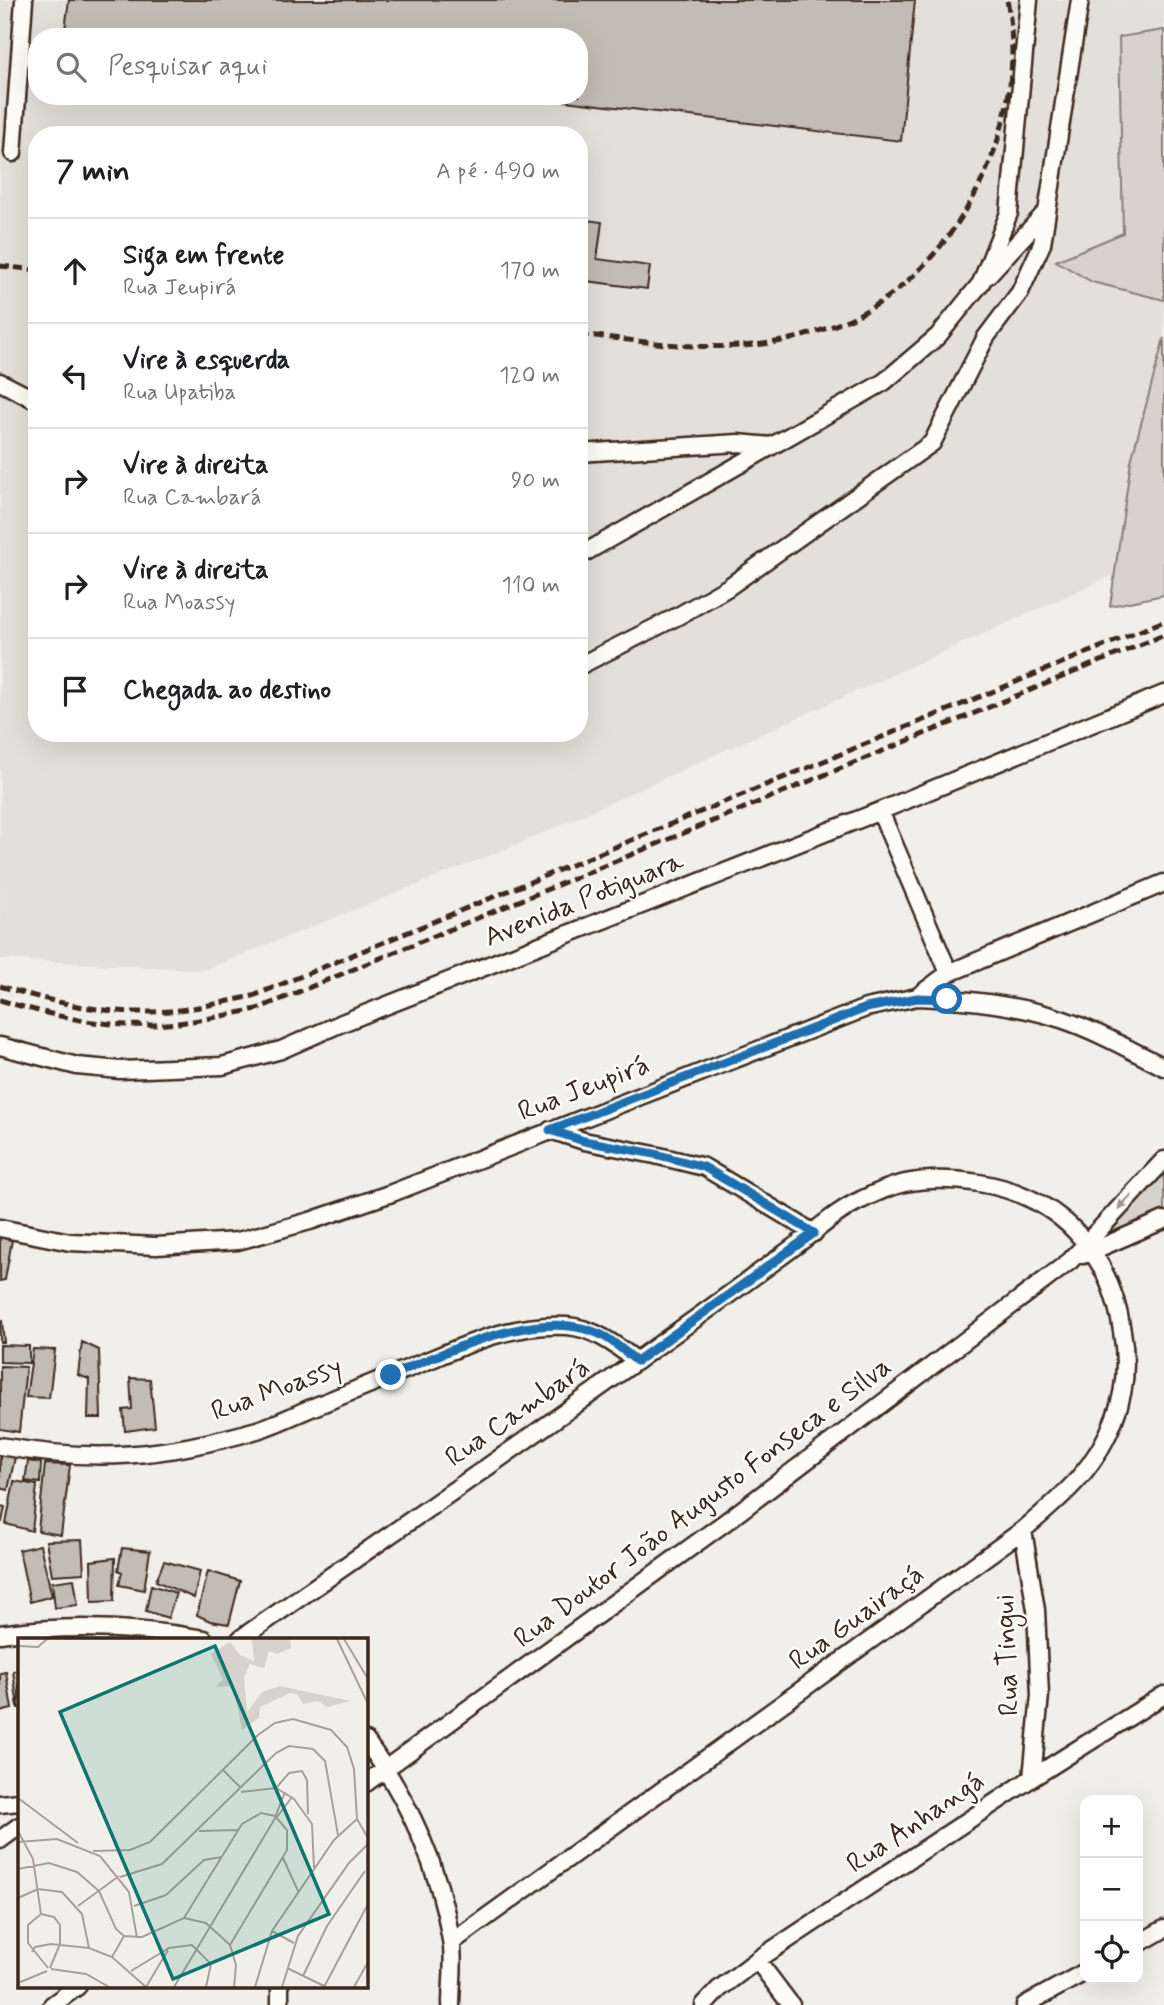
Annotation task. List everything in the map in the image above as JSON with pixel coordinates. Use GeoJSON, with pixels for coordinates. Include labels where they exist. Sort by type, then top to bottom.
{"type":"FeatureCollection","features":[{"type":"Feature","properties":{"kind":"street"},"geometry":{"type":"LineString","coordinates":[[13,153],[24,0]]}},
{"type":"Feature","properties":{"kind":"street"},"geometry":{"type":"LineString","coordinates":[[981,284],[1009,213],[1029,0]]}},
{"type":"Feature","properties":{"kind":"street"},"geometry":{"type":"LineString","coordinates":[[588,661],[727,588],[932,443],[986,337],[1020,292],[1042,244],[1080,0]]}},
{"type":"Feature","properties":{"kind":"street"},"geometry":{"type":"LineString","coordinates":[[588,551],[884,382],[938,336],[1046,212]]}},
{"type":"Feature","properties":{"kind":"street"},"geometry":{"type":"LineString","coordinates":[[0,382],[28,396]]}},
{"type":"Feature","properties":{"kind":"street"},"geometry":{"type":"LineString","coordinates":[[588,452],[738,443],[772,446]]}},
{"type":"Feature","properties":{"kind":"street","name":"Avenida Potiguara"},"geometry":{"type":"LineString","coordinates":[[3,1049],[78,1066],[120,1070],[222,1066],[281,1050],[342,1023],[880,811],[1164,694]]}},
{"type":"Feature","properties":{"kind":"street"},"geometry":{"type":"LineString","coordinates":[[880,811],[948,973]]}},
{"type":"Feature","properties":{"kind":"street","name":"Rua Jeupirá"},"geometry":{"type":"LineString","coordinates":[[0,1228],[70,1242],[156,1246],[238,1241],[310,1220],[392,1192],[866,1008],[917,998],[948,973],[1164,883]]}},
{"type":"Feature","properties":{"kind":"street"},"geometry":{"type":"LineString","coordinates":[[917,998],[1027,1009],[1102,1035],[1164,1067]]}},
{"type":"Feature","properties":{"kind":"street"},"geometry":{"type":"LineString","coordinates":[[550,1130],[584,1141],[655,1154],[704,1167],[814,1233]]}},
{"type":"Feature","properties":{"kind":"street","name":"Rua Doutor João Augusto Fonseca e Silva"},"geometry":{"type":"LineString","coordinates":[[368,1782],[720,1526],[1089,1247],[1164,1160]]}},
{"type":"Feature","properties":{"kind":"street","name":"Rua Cambará"},"geometry":{"type":"LineString","coordinates":[[241,1638],[637,1361],[858,1201],[904,1183],[950,1179],[1005,1188],[1025,1196],[1055,1215],[1089,1247]]}},
{"type":"Feature","properties":{"kind":"street","name":"Rua Doutor João Augusto Fonseca e Silva"},"geometry":{"type":"LineString","coordinates":[[1089,1247],[1164,1220]]}},
{"type":"Feature","properties":{"kind":"street","name":"Rua Guairaçá"},"geometry":{"type":"LineString","coordinates":[[452,1942],[1023,1531],[1071,1490],[1109,1432],[1120,1402],[1125,1366],[1120,1318],[1111,1287],[1089,1247]]}},
{"type":"Feature","properties":{"kind":"street","name":"Rua Moassy"},"geometry":{"type":"LineString","coordinates":[[0,1446],[97,1457],[139,1456],[180,1450],[260,1429],[463,1346],[518,1328],[569,1326],[605,1337],[637,1361]]}},
{"type":"Feature","properties":{"kind":"street","name":"Rua Tingui"},"geometry":{"type":"LineString","coordinates":[[1023,1531],[1036,1610],[1040,1695],[1032,1778]]}},
{"type":"Feature","properties":{"kind":"street"},"geometry":{"type":"LineString","coordinates":[[0,1634],[85,1626],[160,1631],[198,1638]]}},
{"type":"Feature","properties":{"kind":"street","name":"Rua Anhangá"},"geometry":{"type":"LineString","coordinates":[[704,2005],[757,1960],[1032,1778],[1164,1695]]}},
{"type":"Feature","properties":{"kind":"street"},"geometry":{"type":"LineString","coordinates":[[368,1744],[386,1769],[435,1871],[452,1942],[451,2005]]}},
{"type":"Feature","properties":{"kind":"street"},"geometry":{"type":"LineString","coordinates":[[0,1804],[18,1802]]}},
{"type":"Feature","properties":{"kind":"street"},"geometry":{"type":"LineString","coordinates":[[0,1840],[18,1827]]}},
{"type":"Feature","properties":{"kind":"street"},"geometry":{"type":"LineString","coordinates":[[1143,1941],[1164,1929]]}},
{"type":"Feature","properties":{"kind":"street"},"geometry":{"type":"LineString","coordinates":[[757,1960],[791,2005]]}},
{"type":"Feature","properties":{"kind":"street"},"geometry":{"type":"LineString","coordinates":[[1026,2005],[1080,1975]]}},
{"type":"Feature","properties":{"kind":"street"},"geometry":{"type":"LineString","coordinates":[[52,2005],[75,1988]]}},
{"type":"Feature","properties":{"kind":"shaded area"},"geometry":{"type":"Polygon","coordinates":[[[0,0],[1164,0],[1164,552],[516,845],[204,970],[0,959],[0,0]]]}},
{"type":"Feature","properties":{"kind":"shaded area"},"geometry":{"type":"Polygon","coordinates":[[[1164,30],[1164,300],[1092,282],[1056,261],[1123,233],[1119,37],[1164,30]]]}},
{"type":"Feature","properties":{"kind":"shaded area"},"geometry":{"type":"Polygon","coordinates":[[[1164,338],[1164,595],[1110,606],[1131,461],[1164,338]]]}},
{"type":"Feature","properties":{"kind":"shaded area"},"geometry":{"type":"Polygon","coordinates":[[[1164,1164],[1164,1212],[1096,1241],[1164,1164]]]}},
{"type":"Feature","properties":{"kind":"building"},"geometry":{"type":"Polygon","coordinates":[[[69,0],[915,0],[901,141],[588,104],[588,28],[65,28],[69,0]]]}},
{"type":"Feature","properties":{"kind":"building"},"geometry":{"type":"Polygon","coordinates":[[[588,220],[602,222],[597,259],[650,266],[647,289],[588,281],[588,220]]]}},
{"type":"Feature","properties":{"kind":"building"},"geometry":{"type":"Polygon","coordinates":[[[0,1237],[12,1240],[5,1280],[0,1281],[0,1237]]]}},
{"type":"Feature","properties":{"kind":"building"},"geometry":{"type":"Polygon","coordinates":[[[2,1321],[4,1342],[0,1342],[2,1321]]]}},
{"type":"Feature","properties":{"kind":"building"},"geometry":{"type":"Polygon","coordinates":[[[82,1342],[99,1350],[101,1418],[88,1418],[89,1379],[78,1375],[82,1342]]]}},
{"type":"Feature","properties":{"kind":"building"},"geometry":{"type":"Polygon","coordinates":[[[0,1345],[29,1346],[29,1363],[0,1362],[0,1345]]]}},
{"type":"Feature","properties":{"kind":"building"},"geometry":{"type":"Polygon","coordinates":[[[33,1349],[55,1350],[49,1398],[26,1397],[33,1349]]]}},
{"type":"Feature","properties":{"kind":"building"},"geometry":{"type":"Polygon","coordinates":[[[0,1366],[26,1367],[19,1432],[0,1429],[0,1366]]]}},
{"type":"Feature","properties":{"kind":"building"},"geometry":{"type":"Polygon","coordinates":[[[130,1378],[150,1379],[155,1427],[125,1431],[123,1410],[132,1409],[130,1378]]]}},
{"type":"Feature","properties":{"kind":"building"},"geometry":{"type":"Polygon","coordinates":[[[0,1454],[15,1457],[8,1490],[0,1488],[0,1454]]]}},
{"type":"Feature","properties":{"kind":"building"},"geometry":{"type":"Polygon","coordinates":[[[28,1461],[41,1463],[40,1483],[25,1481],[28,1461]]]}},
{"type":"Feature","properties":{"kind":"building"},"geometry":{"type":"Polygon","coordinates":[[[45,1464],[70,1465],[61,1535],[38,1531],[45,1464]]]}},
{"type":"Feature","properties":{"kind":"building"},"geometry":{"type":"Polygon","coordinates":[[[14,1481],[37,1485],[32,1531],[6,1524],[14,1481]]]}},
{"type":"Feature","properties":{"kind":"building"},"geometry":{"type":"Polygon","coordinates":[[[0,1506],[5,1507],[2,1522],[0,1522],[0,1506]]]}},
{"type":"Feature","properties":{"kind":"building"},"geometry":{"type":"Polygon","coordinates":[[[82,1540],[84,1573],[52,1575],[46,1541],[82,1540]]]}},
{"type":"Feature","properties":{"kind":"building"},"geometry":{"type":"Polygon","coordinates":[[[40,1545],[52,1596],[30,1602],[19,1550],[40,1545]]]}},
{"type":"Feature","properties":{"kind":"building"},"geometry":{"type":"Polygon","coordinates":[[[122,1548],[150,1551],[144,1590],[119,1585],[122,1572],[118,1570],[122,1548]]]}},
{"type":"Feature","properties":{"kind":"building"},"geometry":{"type":"Polygon","coordinates":[[[115,1558],[114,1601],[92,1602],[91,1561],[115,1558]]]}},
{"type":"Feature","properties":{"kind":"building"},"geometry":{"type":"Polygon","coordinates":[[[164,1561],[200,1571],[194,1598],[156,1581],[164,1561]]]}},
{"type":"Feature","properties":{"kind":"building"},"geometry":{"type":"Polygon","coordinates":[[[208,1571],[240,1581],[229,1624],[210,1621],[197,1615],[208,1571]]]}},
{"type":"Feature","properties":{"kind":"building"},"geometry":{"type":"Polygon","coordinates":[[[74,1579],[78,1605],[55,1608],[52,1582],[74,1579]]]}},
{"type":"Feature","properties":{"kind":"building"},"geometry":{"type":"Polygon","coordinates":[[[151,1585],[176,1593],[168,1618],[146,1611],[151,1585]]]}},
{"type":"Feature","properties":{"kind":"building"},"geometry":{"type":"Polygon","coordinates":[[[18,1670],[18,1708],[13,1671],[18,1670]]]}},
{"type":"Feature","properties":{"kind":"building"},"geometry":{"type":"Polygon","coordinates":[[[6,1672],[12,1709],[0,1712],[0,1673],[6,1672]]]}},
{"type":"Feature","properties":{"kind":"railway"},"geometry":{"type":"LineString","coordinates":[[588,335],[685,346],[765,344],[833,326],[886,299],[926,262],[952,231],[974,196],[991,159],[1003,120],[1010,80],[1012,40],[1007,0]]}},
{"type":"Feature","properties":{"kind":"railway"},"geometry":{"type":"LineString","coordinates":[[0,266],[28,269]]}},
{"type":"Feature","properties":{"kind":"railway"},"geometry":{"type":"LineString","coordinates":[[0,986],[73,1005],[128,1012],[201,1007],[253,996],[1164,621]]}},
{"type":"Feature","properties":{"kind":"railway"},"geometry":{"type":"LineString","coordinates":[[0,1000],[74,1019],[131,1025],[190,1021],[257,1009],[1164,635]]}},
{"type":"Feature","properties":{"kind":"route"},"geometry":{"type":"LineString","coordinates":[[391,1375],[463,1346],[518,1328],[569,1326],[605,1337],[637,1361],[814,1233],[704,1167],[655,1154],[584,1141],[550,1130],[866,1008],[917,998],[947,999]]}}]}
